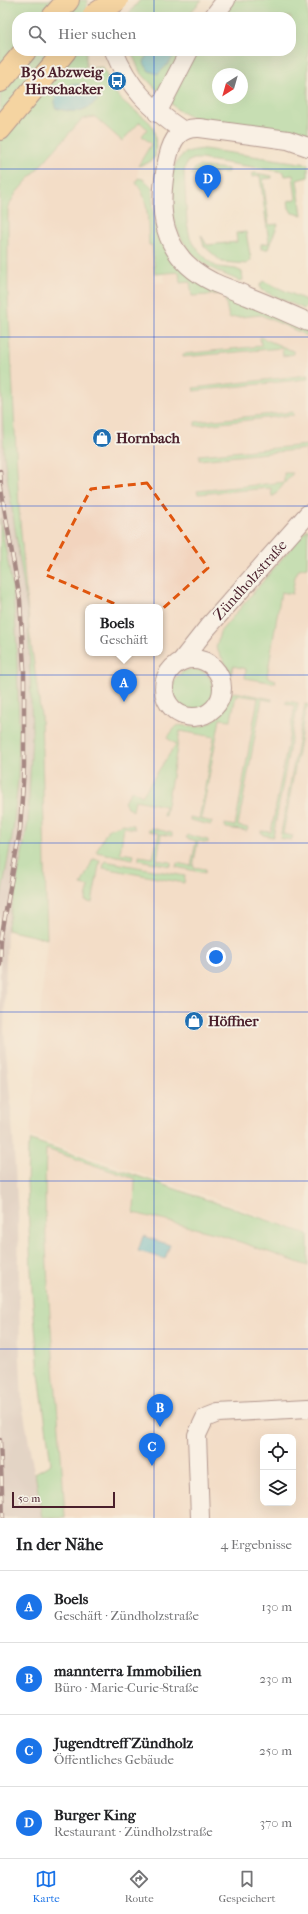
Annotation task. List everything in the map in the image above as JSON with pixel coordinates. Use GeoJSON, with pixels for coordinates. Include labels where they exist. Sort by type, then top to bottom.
{"type":"FeatureCollection","features":[{"type":"Feature","properties":{"kind":"highway"},"geometry":{"type":"LineString","coordinates":[[57,12],[68,0]]}},
{"type":"Feature","properties":{"kind":"highway"},"geometry":{"type":"LineString","coordinates":[[100,10],[117,0]]}},
{"type":"Feature","properties":{"kind":"highway"},"geometry":{"type":"LineString","coordinates":[[0,82],[21,56]]}},
{"type":"Feature","properties":{"kind":"highway"},"geometry":{"type":"LineString","coordinates":[[0,129],[61,56]]}},
{"type":"Feature","properties":{"kind":"street"},"geometry":{"type":"LineString","coordinates":[[217,12],[226,0]]}},
{"type":"Feature","properties":{"kind":"street"},"geometry":{"type":"LineString","coordinates":[[116,56],[119,64],[135,90],[157,113],[182,130]]}},
{"type":"Feature","properties":{"kind":"street"},"geometry":{"type":"LineString","coordinates":[[157,113],[186,56]]}},
{"type":"Feature","properties":{"kind":"street"},"geometry":{"type":"LineString","coordinates":[[308,147],[288,140],[199,128],[182,130],[173,141],[169,153],[165,172],[162,208],[165,229],[176,251],[193,269],[212,282],[308,322]]}},
{"type":"Feature","properties":{"kind":"street"},"geometry":{"type":"LineString","coordinates":[[288,140],[308,138]]}},
{"type":"Feature","properties":{"kind":"street","name":"Zündholzstraße"},"geometry":{"type":"LineString","coordinates":[[208,627],[207,652],[210,664],[220,677],[222,690],[220,698],[212,710],[207,714],[189,717],[177,713],[170,706],[165,696],[163,687],[164,679],[171,668],[182,660],[208,627],[308,514]]}},
{"type":"Feature","properties":{"kind":"street"},"geometry":{"type":"LineString","coordinates":[[182,660],[197,659],[210,664]]}},
{"type":"Feature","properties":{"kind":"street"},"geometry":{"type":"LineString","coordinates":[[200,1518],[197,1435],[205,1418],[218,1413],[308,1408]]}},
{"type":"Feature","properties":{"kind":"highlighted area"},"geometry":{"type":"Polygon","coordinates":[[[147,483],[208,568],[151,619],[46,575],[91,489],[147,483]]]}},
{"type":"Feature","properties":{"kind":"shaded area"},"geometry":{"type":"Polygon","coordinates":[[[95,116],[107,126],[140,122],[147,129],[151,144],[138,166],[138,178],[136,183],[142,190],[145,199],[149,244],[152,244],[156,283],[165,282],[164,273],[179,272],[190,281],[224,294],[229,318],[261,315],[308,336],[308,1233],[218,1200],[30,1136],[47,939],[41,715],[29,628],[19,508],[8,295],[8,207],[16,193],[82,119],[95,116]]]}},
{"type":"Feature","properties":{"kind":"shaded area"},"geometry":{"type":"Polygon","coordinates":[[[0,350],[4,456],[28,615],[32,732],[28,823],[7,931],[4,1029],[18,1214],[22,1403],[42,1518],[0,1518],[0,903],[13,831],[18,779],[19,726],[16,629],[12,585],[0,518],[0,350]]]}},
{"type":"Feature","properties":{"kind":"shaded area"},"geometry":{"type":"Polygon","coordinates":[[[46,1149],[135,1179],[134,1213],[218,1234],[308,1266],[308,1518],[65,1518],[62,1461],[48,1290],[45,1205],[46,1149]]]}},
{"type":"Feature","properties":{"kind":"green space"},"geometry":{"type":"Polygon","coordinates":[[[0,0],[87,0],[87,12],[12,12],[12,56],[86,56],[86,68],[103,67],[116,93],[131,108],[145,118],[153,127],[156,144],[155,157],[148,163],[138,166],[151,144],[142,136],[147,129],[140,122],[122,141],[95,117],[82,119],[16,193],[8,207],[8,295],[19,508],[28,614],[4,456],[0,350],[0,0]]]}},
{"type":"Feature","properties":{"kind":"green space"},"geometry":{"type":"Polygon","coordinates":[[[140,0],[202,0],[191,12],[130,12],[140,0]]]}},
{"type":"Feature","properties":{"kind":"green space"},"geometry":{"type":"Polygon","coordinates":[[[233,0],[308,1],[308,134],[248,129],[210,123],[193,118],[180,111],[171,103],[193,56],[296,56],[296,12],[224,12],[233,0]]]}},
{"type":"Feature","properties":{"kind":"green space"},"geometry":{"type":"Polygon","coordinates":[[[133,56],[180,56],[160,93],[140,72],[133,56]]]}},
{"type":"Feature","properties":{"kind":"green space"},"geometry":{"type":"Polygon","coordinates":[[[204,149],[308,164],[308,177],[297,180],[302,215],[292,213],[289,208],[288,201],[296,199],[293,175],[285,176],[284,172],[201,159],[194,159],[187,162],[184,171],[187,222],[190,238],[198,250],[217,267],[236,269],[242,272],[243,280],[240,281],[216,271],[200,260],[190,250],[179,234],[172,213],[170,190],[173,169],[178,160],[184,154],[191,151],[204,149]]]}},
{"type":"Feature","properties":{"kind":"green space"},"geometry":{"type":"Polygon","coordinates":[[[199,166],[228,169],[228,172],[191,175],[195,168],[199,166]]]}},
{"type":"Feature","properties":{"kind":"green space"},"geometry":{"type":"Polygon","coordinates":[[[255,173],[272,176],[272,178],[263,179],[269,225],[278,224],[268,249],[261,249],[261,244],[269,243],[260,176],[252,177],[252,174],[255,173]]]}},
{"type":"Feature","properties":{"kind":"green space"},"geometry":{"type":"Polygon","coordinates":[[[138,178],[143,179],[152,187],[154,220],[163,242],[203,283],[308,331],[308,336],[261,315],[229,318],[224,294],[192,296],[190,282],[180,283],[179,272],[155,274],[152,245],[149,245],[146,204],[144,196],[136,183],[138,178]]]}},
{"type":"Feature","properties":{"kind":"green space"},"geometry":{"type":"Polygon","coordinates":[[[246,232],[251,260],[247,264],[222,262],[204,246],[201,235],[207,245],[237,242],[236,233],[246,232]]]}},
{"type":"Feature","properties":{"kind":"green space"},"geometry":{"type":"Polygon","coordinates":[[[263,281],[308,301],[308,305],[304,309],[261,290],[260,285],[263,281]]]}},
{"type":"Feature","properties":{"kind":"green space"},"geometry":{"type":"Polygon","coordinates":[[[260,337],[293,351],[294,354],[283,356],[282,348],[183,357],[183,354],[261,346],[260,337]]]}},
{"type":"Feature","properties":{"kind":"green space"},"geometry":{"type":"Polygon","coordinates":[[[308,375],[308,379],[194,391],[193,388],[308,375]]]}},
{"type":"Feature","properties":{"kind":"green space"},"geometry":{"type":"Polygon","coordinates":[[[293,412],[294,415],[195,426],[195,422],[293,412]]]}},
{"type":"Feature","properties":{"kind":"green space"},"geometry":{"type":"Polygon","coordinates":[[[308,445],[307,458],[306,449],[199,460],[199,455],[308,445]]]}},
{"type":"Feature","properties":{"kind":"green space"},"geometry":{"type":"Polygon","coordinates":[[[284,473],[293,473],[274,496],[272,496],[271,488],[198,494],[197,491],[284,482],[284,473]]]}},
{"type":"Feature","properties":{"kind":"green space"},"geometry":{"type":"Polygon","coordinates":[[[0,518],[12,585],[16,629],[19,726],[18,779],[13,831],[0,903],[0,518]]]}},
{"type":"Feature","properties":{"kind":"green space"},"geometry":{"type":"Polygon","coordinates":[[[308,528],[307,567],[299,569],[295,577],[292,594],[281,592],[267,677],[276,680],[275,683],[245,678],[246,669],[233,666],[231,675],[227,672],[228,668],[216,648],[220,632],[308,528]]]}},
{"type":"Feature","properties":{"kind":"green space"},"geometry":{"type":"Polygon","coordinates":[[[28,617],[41,715],[47,939],[7,930],[28,823],[32,732],[28,617]]]}},
{"type":"Feature","properties":{"kind":"green space"},"geometry":{"type":"Polygon","coordinates":[[[193,669],[201,671],[207,675],[211,681],[213,689],[211,697],[207,703],[201,707],[193,709],[185,707],[179,703],[175,697],[173,689],[175,681],[179,675],[185,671],[193,669]]]}},
{"type":"Feature","properties":{"kind":"green space"},"geometry":{"type":"Polygon","coordinates":[[[235,692],[272,699],[272,701],[262,699],[238,826],[248,828],[247,831],[226,828],[225,824],[235,826],[258,698],[236,695],[231,720],[220,719],[201,819],[212,822],[211,825],[190,820],[190,817],[199,819],[214,737],[180,731],[165,816],[163,816],[165,806],[135,800],[133,811],[127,807],[124,802],[132,790],[142,796],[176,744],[167,738],[176,727],[180,725],[200,727],[206,725],[218,717],[226,706],[232,693],[235,692]]]}},
{"type":"Feature","properties":{"kind":"green space"},"geometry":{"type":"Polygon","coordinates":[[[287,701],[298,703],[273,837],[263,835],[261,831],[271,832],[295,706],[285,703],[287,701]]]}},
{"type":"Feature","properties":{"kind":"green space"},"geometry":{"type":"Polygon","coordinates":[[[305,704],[308,705],[308,708],[306,708],[283,834],[293,836],[291,840],[280,838],[305,704]]]}},
{"type":"Feature","properties":{"kind":"green space"},"geometry":{"type":"Polygon","coordinates":[[[123,824],[133,825],[135,829],[124,827],[120,853],[134,855],[133,859],[96,852],[108,829],[123,824]]]}},
{"type":"Feature","properties":{"kind":"green space"},"geometry":{"type":"Polygon","coordinates":[[[151,828],[172,833],[172,836],[161,834],[157,860],[171,862],[171,866],[139,860],[139,856],[153,858],[159,833],[148,831],[151,828]]]}},
{"type":"Feature","properties":{"kind":"green space"},"geometry":{"type":"Polygon","coordinates":[[[188,835],[208,840],[208,843],[198,841],[193,867],[206,869],[205,873],[176,867],[177,863],[191,866],[196,841],[186,838],[188,835]]]}},
{"type":"Feature","properties":{"kind":"green space"},"geometry":{"type":"Polygon","coordinates":[[[93,859],[100,860],[92,903],[85,901],[89,887],[81,885],[93,859]]]}},
{"type":"Feature","properties":{"kind":"green space"},"geometry":{"type":"Polygon","coordinates":[[[105,861],[185,876],[184,883],[103,868],[105,861]]]}},
{"type":"Feature","properties":{"kind":"green space"},"geometry":{"type":"Polygon","coordinates":[[[31,1140],[308,1234],[308,1266],[218,1234],[134,1213],[135,1179],[46,1149],[45,1195],[48,1287],[65,1518],[42,1518],[35,1473],[51,1464],[39,1373],[32,1292],[27,1183],[28,1147],[31,1140]]]}},
{"type":"Feature","properties":{"kind":"water"},"geometry":{"type":"Polygon","coordinates":[[[146,56],[174,56],[158,74],[149,71],[144,63],[146,56]]]}},
{"type":"Feature","properties":{"kind":"water"},"geometry":{"type":"Polygon","coordinates":[[[71,84],[86,85],[98,100],[93,105],[78,111],[67,111],[55,108],[55,99],[58,93],[63,88],[71,84]]]}},
{"type":"Feature","properties":{"kind":"water"},"geometry":{"type":"Polygon","coordinates":[[[143,1236],[170,1245],[165,1259],[138,1251],[143,1236]]]}},
{"type":"Feature","properties":{"kind":"railway"},"geometry":{"type":"LineString","coordinates":[[0,471],[1,487]]}},
{"type":"Feature","properties":{"kind":"railway"},"geometry":{"type":"LineString","coordinates":[[0,483],[20,600],[24,669],[24,766],[20,830],[1,940],[0,965]]}},
{"type":"Feature","properties":{"kind":"railway"},"geometry":{"type":"LineString","coordinates":[[0,1440],[3,1518]]}},
{"type":"Feature","properties":{"kind":"place","name":"B36 Abzweig Hirschacker"},"geometry":{"type":"Point","coordinates":[117,81]}},
{"type":"Feature","properties":{"kind":"place","name":"Burger King"},"geometry":{"type":"Point","coordinates":[208,198]}},
{"type":"Feature","properties":{"kind":"place","name":"Hornbach"},"geometry":{"type":"Point","coordinates":[102,438]}},
{"type":"Feature","properties":{"kind":"place","name":"Boels"},"geometry":{"type":"Point","coordinates":[124,702]}},
{"type":"Feature","properties":{"kind":"place","name":"Höffner"},"geometry":{"type":"Point","coordinates":[194,1021]}},
{"type":"Feature","properties":{"kind":"place","name":"mannterra Immobilien"},"geometry":{"type":"Point","coordinates":[160,1427]}},
{"type":"Feature","properties":{"kind":"place","name":"Jugendtreff Zündholz"},"geometry":{"type":"Point","coordinates":[152,1466]}}]}
